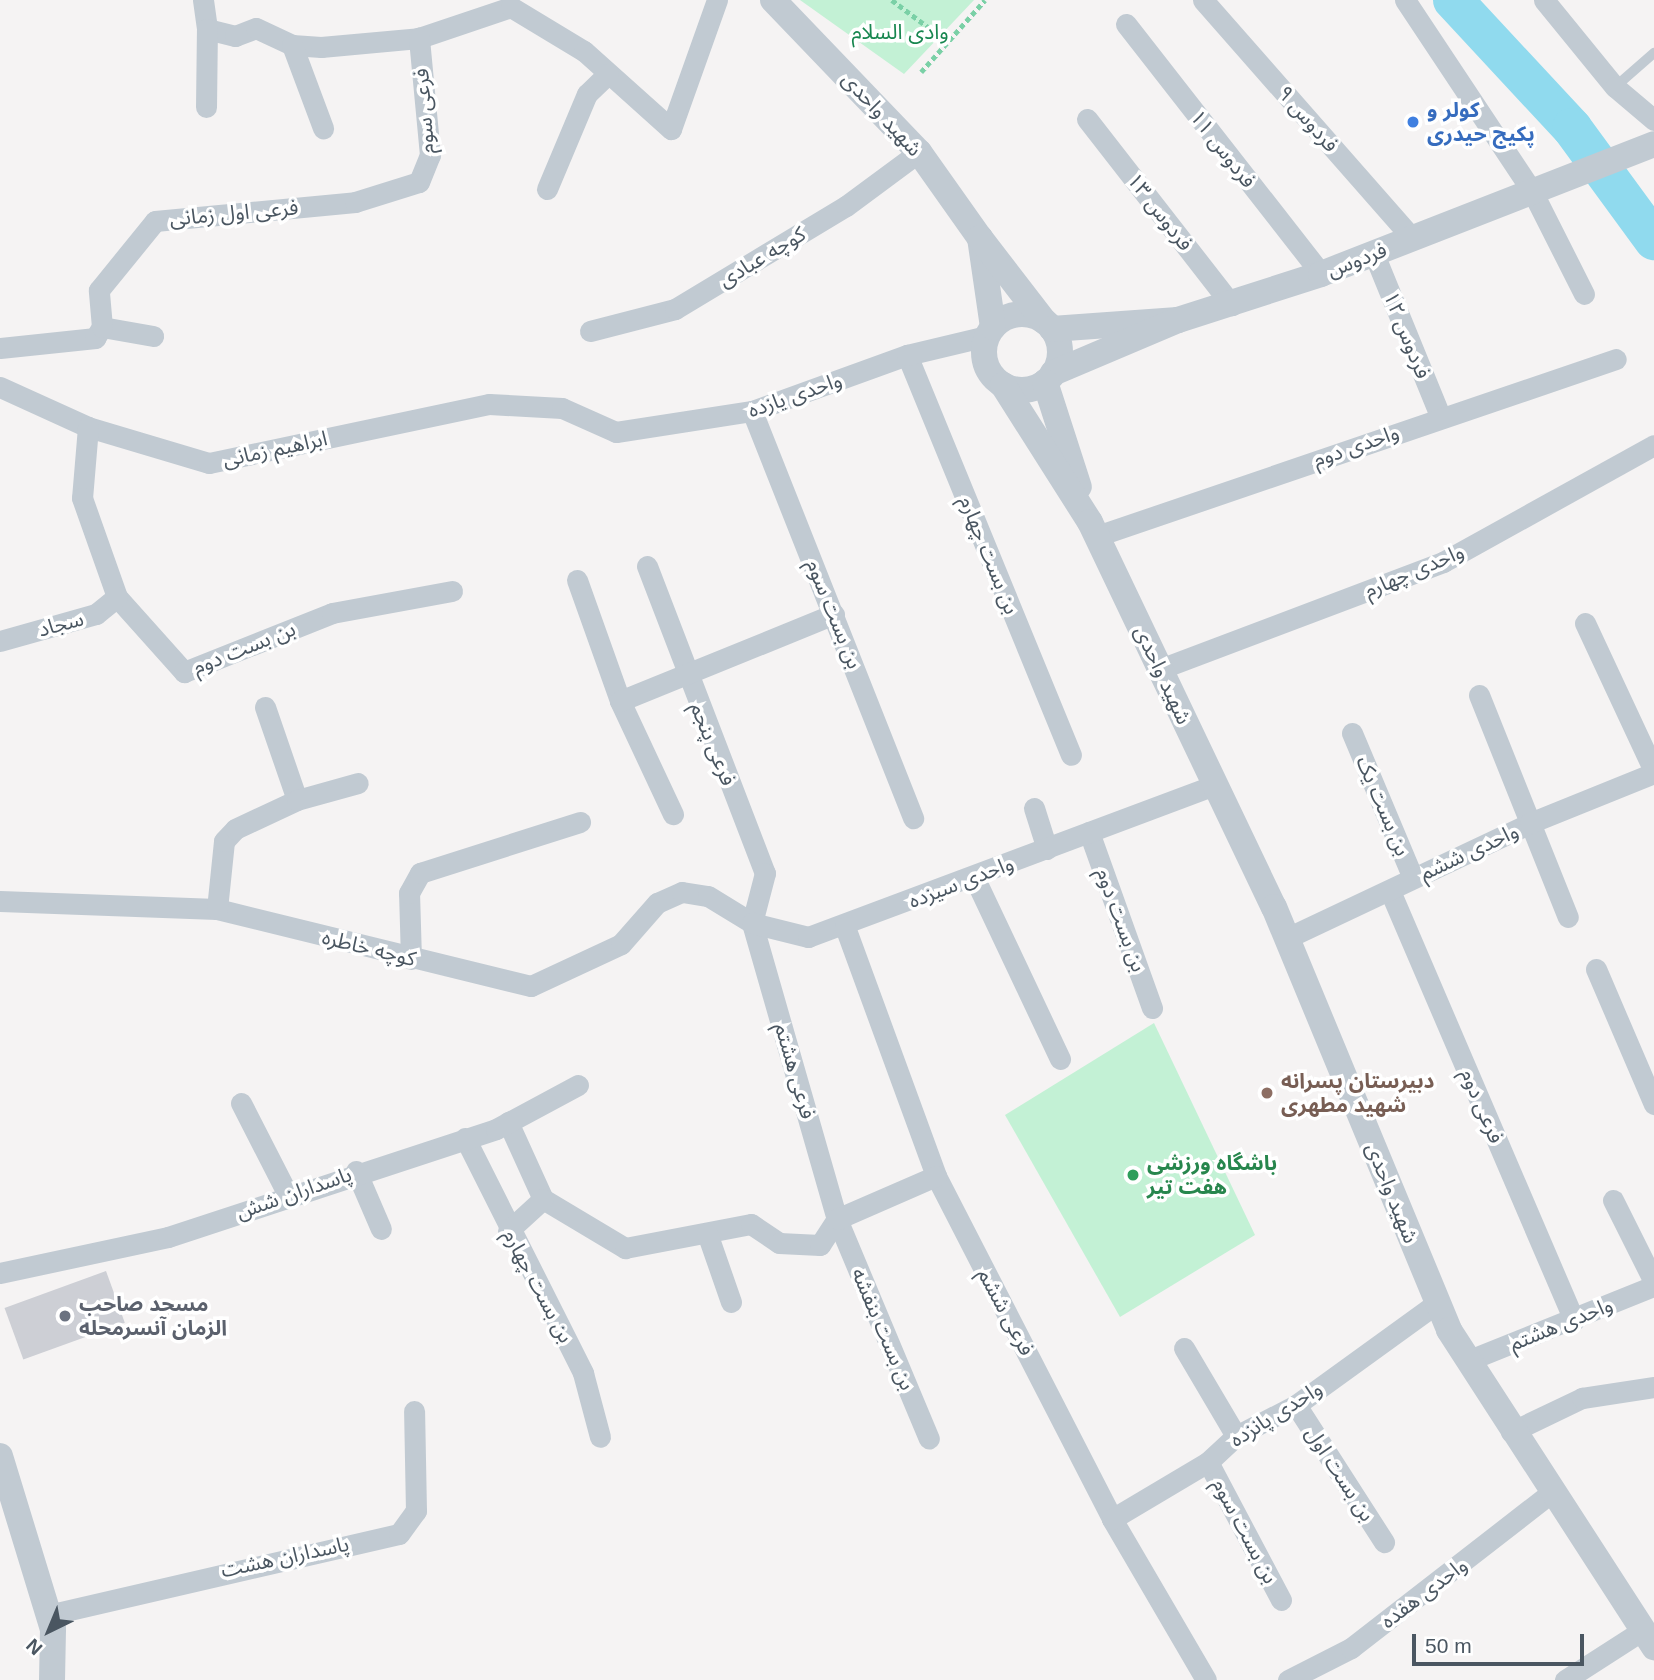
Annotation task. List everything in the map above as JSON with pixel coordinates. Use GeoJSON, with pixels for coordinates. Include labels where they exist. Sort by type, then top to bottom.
{"type":"FeatureCollection","features":[{"type":"Feature","properties":{"kind":"street"},"geometry":{"type":"LineString","coordinates":[[203,0],[207,29],[206,107]]}},
{"type":"Feature","properties":{"kind":"street"},"geometry":{"type":"LineString","coordinates":[[207,29],[234,36],[256,28],[292,45],[419,38],[513,3],[584,51],[671,129],[717,0]]}},
{"type":"Feature","properties":{"kind":"street","name":"شهید واحدی"},"geometry":{"type":"LineString","coordinates":[[773,0],[919,152],[980,239],[1048,325]]}},
{"type":"Feature","properties":{"kind":"street","name":"فردوس ۹"},"geometry":{"type":"LineString","coordinates":[[1203,0],[1413,239]]}},
{"type":"Feature","properties":{"kind":"street"},"geometry":{"type":"LineString","coordinates":[[1405,0],[1533,192],[1584,294]]}},
{"type":"Feature","properties":{"kind":"street"},"geometry":{"type":"LineString","coordinates":[[1544,0],[1615,86],[1654,120]]}},
{"type":"Feature","properties":{"kind":"street","name":"فردوس ۱۱"},"geometry":{"type":"LineString","coordinates":[[1126,24],[1321,274]]}},
{"type":"Feature","properties":{"kind":"street","name":"فرعی سوم"},"geometry":{"type":"LineString","coordinates":[[419,38],[430,155],[419,183]]}},
{"type":"Feature","properties":{"kind":"street"},"geometry":{"type":"LineString","coordinates":[[292,45],[323,128]]}},
{"type":"Feature","properties":{"kind":"street"},"geometry":{"type":"LineString","coordinates":[[547,189],[587,94],[608,75]]}},
{"type":"Feature","properties":{"kind":"street","name":"فردوس ۱۳"},"geometry":{"type":"LineString","coordinates":[[1087,119],[1232,305]]}},
{"type":"Feature","properties":{"kind":"street","name":"فردوس"},"geometry":{"type":"LineString","coordinates":[[1178,320],[1232,305],[1321,274],[1654,144]]}},
{"type":"Feature","properties":{"kind":"street","name":"کوچه عبادی"},"geometry":{"type":"LineString","coordinates":[[590,331],[675,309],[846,206],[919,152]]}},
{"type":"Feature","properties":{"kind":"street","name":"فرعی اول زمانی"},"geometry":{"type":"LineString","coordinates":[[102,327],[99,290],[155,221],[355,202],[419,183]]}},
{"type":"Feature","properties":{"kind":"street"},"geometry":{"type":"LineString","coordinates":[[980,239],[990,332],[988,369],[1003,385],[1093,529]]}},
{"type":"Feature","properties":{"kind":"street","name":"فردوس ۱۲"},"geometry":{"type":"LineString","coordinates":[[1374,254],[1440,416]]}},
{"type":"Feature","properties":{"kind":"street"},"geometry":{"type":"LineString","coordinates":[[990,332],[1022,314],[1048,325],[1178,320]]}},
{"type":"Feature","properties":{"kind":"street"},"geometry":{"type":"LineString","coordinates":[[1003,385],[1025,390],[1178,320]]}},
{"type":"Feature","properties":{"kind":"street"},"geometry":{"type":"LineString","coordinates":[[1048,325],[1060,351],[1049,378],[1093,529]]}},
{"type":"Feature","properties":{"kind":"street"},"geometry":{"type":"LineString","coordinates":[[0,348],[89,342],[102,327],[153,336]]}},
{"type":"Feature","properties":{"kind":"street","name":"واحدی یازده"},"geometry":{"type":"LineString","coordinates":[[562,408],[616,432],[752,411],[908,355],[990,332]]}},
{"type":"Feature","properties":{"kind":"street","name":"بن بست چهارم"},"geometry":{"type":"LineString","coordinates":[[908,355],[1071,755]]}},
{"type":"Feature","properties":{"kind":"street","name":"واحدی دوم"},"geometry":{"type":"LineString","coordinates":[[1093,529],[1616,359]]}},
{"type":"Feature","properties":{"kind":"street","name":"ابراهیم زمانی"},"geometry":{"type":"LineString","coordinates":[[0,387],[88,427],[209,463],[489,404],[562,408]]}},
{"type":"Feature","properties":{"kind":"street","name":"بن بست سوم"},"geometry":{"type":"LineString","coordinates":[[752,411],[835,614],[913,818]]}},
{"type":"Feature","properties":{"kind":"street","name":"بن بست دوم"},"geometry":{"type":"LineString","coordinates":[[88,427],[82,498],[117,597],[184,672],[332,613],[452,591]]}},
{"type":"Feature","properties":{"kind":"street","name":"واحدی چهارم"},"geometry":{"type":"LineString","coordinates":[[1160,669],[1443,562],[1654,444]]}},
{"type":"Feature","properties":{"kind":"street","name":"شهید واحدی"},"geometry":{"type":"LineString","coordinates":[[1093,529],[1287,938],[1437,1304],[1467,1361],[1511,1432],[1648,1638]]}},
{"type":"Feature","properties":{"kind":"street","name":"فرعی پنجم"},"geometry":{"type":"LineString","coordinates":[[647,566],[687,678],[765,873],[752,923]]}},
{"type":"Feature","properties":{"kind":"street"},"geometry":{"type":"LineString","coordinates":[[577,580],[620,701],[673,814]]}},
{"type":"Feature","properties":{"kind":"street","name":"سجاد"},"geometry":{"type":"LineString","coordinates":[[0,641],[96,614],[117,597]]}},
{"type":"Feature","properties":{"kind":"street"},"geometry":{"type":"LineString","coordinates":[[620,701],[687,678],[835,614]]}},
{"type":"Feature","properties":{"kind":"street"},"geometry":{"type":"LineString","coordinates":[[1585,623],[1654,772]]}},
{"type":"Feature","properties":{"kind":"street"},"geometry":{"type":"LineString","coordinates":[[1479,695],[1568,917]]}},
{"type":"Feature","properties":{"kind":"street"},"geometry":{"type":"LineString","coordinates":[[265,707],[297,800]]}},
{"type":"Feature","properties":{"kind":"street","name":"بن بست یک"},"geometry":{"type":"LineString","coordinates":[[1353,733],[1413,878]]}},
{"type":"Feature","properties":{"kind":"street","name":"واحدی ششم"},"geometry":{"type":"LineString","coordinates":[[1287,938],[1530,823],[1654,772]]}},
{"type":"Feature","properties":{"kind":"street"},"geometry":{"type":"LineString","coordinates":[[217,909],[224,841],[235,829],[297,800],[358,783]]}},
{"type":"Feature","properties":{"kind":"street","name":"واحدی سیزده"},"geometry":{"type":"LineString","coordinates":[[708,896],[752,923],[808,937],[845,927],[975,879],[1089,832],[1215,785]]}},
{"type":"Feature","properties":{"kind":"street"},"geometry":{"type":"LineString","coordinates":[[1034,808],[1047,849]]}},
{"type":"Feature","properties":{"kind":"street"},"geometry":{"type":"LineString","coordinates":[[411,959],[409,894],[420,873],[580,822]]}},
{"type":"Feature","properties":{"kind":"street","name":"بن بست دوم"},"geometry":{"type":"LineString","coordinates":[[1089,832],[1152,1008]]}},
{"type":"Feature","properties":{"kind":"street"},"geometry":{"type":"LineString","coordinates":[[975,879],[1060,1059]]}},
{"type":"Feature","properties":{"kind":"street","name":"فرعی دوم"},"geometry":{"type":"LineString","coordinates":[[1390,891],[1574,1320]]}},
{"type":"Feature","properties":{"kind":"street","name":"كوچه خاطره"},"geometry":{"type":"LineString","coordinates":[[0,901],[217,909],[411,959],[531,986],[621,944],[657,904],[682,892],[708,896]]}},
{"type":"Feature","properties":{"kind":"street","name":"فرعی هشتم"},"geometry":{"type":"LineString","coordinates":[[752,923],[837,1219]]}},
{"type":"Feature","properties":{"kind":"street","name":"فرعی ششم"},"geometry":{"type":"LineString","coordinates":[[845,927],[936,1176],[1112,1519],[1206,1680]]}},
{"type":"Feature","properties":{"kind":"street"},"geometry":{"type":"LineString","coordinates":[[1596,969],[1654,1104]]}},
{"type":"Feature","properties":{"kind":"street","name":"پاسداران شش"},"geometry":{"type":"LineString","coordinates":[[0,1273],[168,1237],[356,1171],[465,1138],[508,1122],[578,1085]]}},
{"type":"Feature","properties":{"kind":"street"},"geometry":{"type":"LineString","coordinates":[[241,1103],[288,1195]]}},
{"type":"Feature","properties":{"kind":"street"},"geometry":{"type":"LineString","coordinates":[[508,1122],[542,1199],[625,1248],[751,1224],[799,1248],[820,1244],[837,1219],[936,1176]]}},
{"type":"Feature","properties":{"kind":"street","name":"بن بست چهارم"},"geometry":{"type":"LineString","coordinates":[[465,1138],[508,1231],[583,1373],[600,1437]]}},
{"type":"Feature","properties":{"kind":"street"},"geometry":{"type":"LineString","coordinates":[[356,1171],[381,1229]]}},
{"type":"Feature","properties":{"kind":"street"},"geometry":{"type":"LineString","coordinates":[[508,1231],[542,1199]]}},
{"type":"Feature","properties":{"kind":"street"},"geometry":{"type":"LineString","coordinates":[[1613,1200],[1654,1284]]}},
{"type":"Feature","properties":{"kind":"street","name":"بن بست بنفشه"},"geometry":{"type":"LineString","coordinates":[[837,1219],[929,1439]]}},
{"type":"Feature","properties":{"kind":"street"},"geometry":{"type":"LineString","coordinates":[[707,1233],[731,1302]]}},
{"type":"Feature","properties":{"kind":"street","name":"واحدی هشتم"},"geometry":{"type":"LineString","coordinates":[[1467,1361],[1574,1320],[1654,1284]]}},
{"type":"Feature","properties":{"kind":"street","name":"واحدی پانزده"},"geometry":{"type":"LineString","coordinates":[[1112,1519],[1208,1462],[1236,1436],[1296,1405],[1437,1304]]}},
{"type":"Feature","properties":{"kind":"street"},"geometry":{"type":"LineString","coordinates":[[1184,1348],[1236,1436]]}},
{"type":"Feature","properties":{"kind":"street"},"geometry":{"type":"LineString","coordinates":[[1511,1432],[1582,1398],[1654,1387]]}},
{"type":"Feature","properties":{"kind":"street","name":"بن بست اول"},"geometry":{"type":"LineString","coordinates":[[1296,1405],[1384,1542]]}},
{"type":"Feature","properties":{"kind":"street","name":"پاسداران هشت"},"geometry":{"type":"LineString","coordinates":[[48,1615],[399,1534],[416,1511],[414,1411]]}},
{"type":"Feature","properties":{"kind":"street","name":"بن بست سوم"},"geometry":{"type":"LineString","coordinates":[[1208,1462],[1282,1600]]}},
{"type":"Feature","properties":{"kind":"street"},"geometry":{"type":"LineString","coordinates":[[1,1470],[48,1615],[52,1680]]}},
{"type":"Feature","properties":{"kind":"street","name":"واحدی هفده"},"geometry":{"type":"LineString","coordinates":[[1288,1680],[1351,1648],[1552,1492]]}},
{"type":"Feature","properties":{"kind":"street"},"geometry":{"type":"LineString","coordinates":[[1565,1680],[1648,1638]]}},
{"type":"Feature","properties":{"kind":"lane"},"geometry":{"type":"LineString","coordinates":[[1615,86],[1654,52]]}},
{"type":"Feature","properties":{"kind":"path"},"geometry":{"type":"LineString","coordinates":[[892,0],[948,42]]}},
{"type":"Feature","properties":{"kind":"path"},"geometry":{"type":"LineString","coordinates":[[921,72],[985,0]]}},
{"type":"Feature","properties":{"kind":"green space","name":"وادی السلام"},"geometry":{"type":"Polygon","coordinates":[[[800,0],[974,0],[904,74],[800,0]]]}},
{"type":"Feature","properties":{"kind":"green space","name":"باشگاه ورزشی هفت تیر"},"geometry":{"type":"Polygon","coordinates":[[[1154,1023],[1255,1235],[1120,1317],[1005,1115],[1154,1023]]]}},
{"type":"Feature","properties":{"kind":"building","name":"مسجد صاحب الزمان آنسرمحله"},"geometry":{"type":"Polygon","coordinates":[[[106,1271],[125,1323],[23,1360],[5,1308],[106,1271]]]}},
{"type":"Feature","properties":{"kind":"waterway"},"geometry":{"type":"LineString","coordinates":[[1453,0],[1572,128],[1654,240]]}},
{"type":"Feature","properties":{"kind":"place","name":"کولر و پکیج حیدری"},"geometry":{"type":"Point","coordinates":[1413,122]}},
{"type":"Feature","properties":{"kind":"place","name":"دبیرستان پسرانه شهید مطهری"},"geometry":{"type":"Point","coordinates":[1267,1093]}},
{"type":"Feature","properties":{"kind":"place","name":"باشگاه ورزشی هفت تیر"},"geometry":{"type":"Point","coordinates":[1133,1175]}},
{"type":"Feature","properties":{"kind":"place","name":"مسجد صاحب الزمان آنسرمحله"},"geometry":{"type":"Point","coordinates":[65,1316]}}]}
